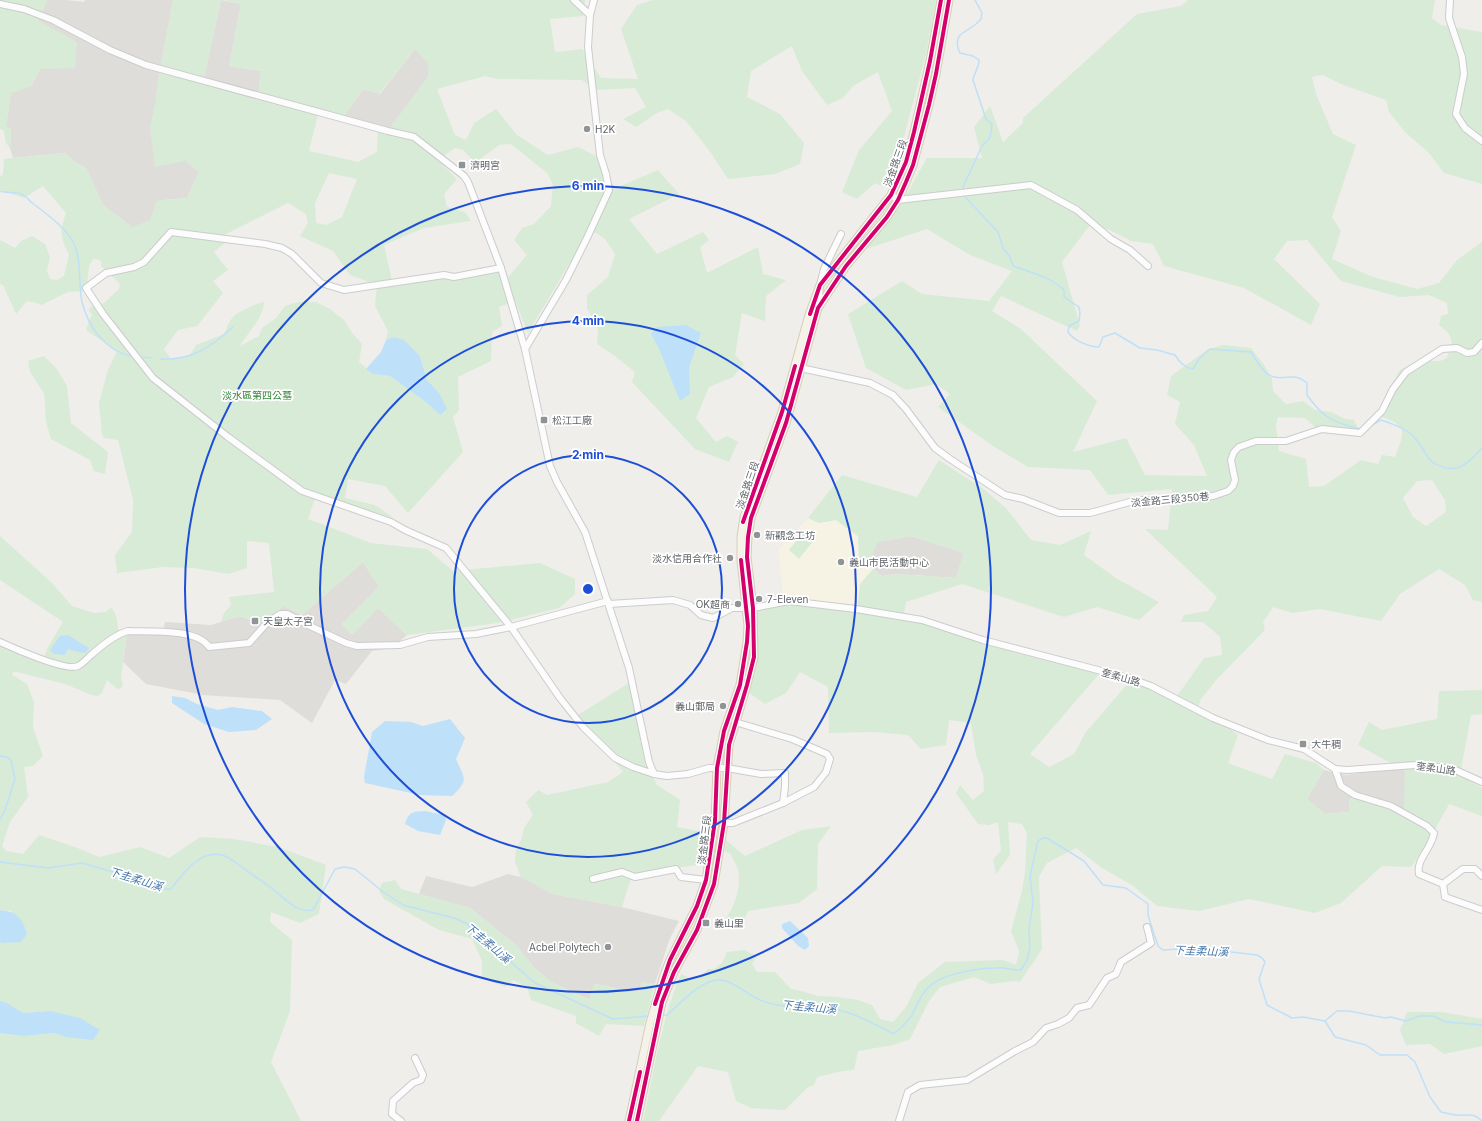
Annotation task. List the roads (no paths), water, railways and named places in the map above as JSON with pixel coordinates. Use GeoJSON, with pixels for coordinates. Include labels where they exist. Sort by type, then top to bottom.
{"type":"FeatureCollection","features":[{"type":"Feature","properties":{"kind":"main road","name":"淡金路三段"},"geometry":{"type":"LineString","coordinates":[[659,1002],[697,930],[714,884],[724,823],[729,745],[754,656],[754,608],[747,556],[751,518],[786,423],[810,315],[820,285],[891,195],[906,162],[930,61],[941,0]]}},
{"type":"Feature","properties":{"kind":"main road","name":"淡金路三段"},"geometry":{"type":"LineString","coordinates":[[659,1002],[670,960],[697,906],[706,880],[715,821],[717,768],[724,731],[740,685],[747,642],[748,626],[741,552],[741,537],[744,517],[818,308],[846,266],[887,217],[898,200],[912,165],[936,74],[949,0]]}},
{"type":"Feature","properties":{"kind":"main road"},"geometry":{"type":"LineString","coordinates":[[629,1121],[659,1002]]}},
{"type":"Feature","properties":{"kind":"main road"},"geometry":{"type":"LineString","coordinates":[[637,1121],[654,1024]]}},
{"type":"Feature","properties":{"kind":"street"},"geometry":{"type":"LineString","coordinates":[[574,0],[590,15]]}},
{"type":"Feature","properties":{"kind":"street"},"geometry":{"type":"LineString","coordinates":[[525,350],[566,280],[609,190],[600,155],[588,47],[590,15],[594,0]]}},
{"type":"Feature","properties":{"kind":"street"},"geometry":{"type":"LineString","coordinates":[[1450,0],[1449,18],[1462,57],[1464,74],[1456,114],[1465,128],[1482,141]]}},
{"type":"Feature","properties":{"kind":"street"},"geometry":{"type":"LineString","coordinates":[[0,4],[24,9],[53,20],[110,50],[146,65],[414,137],[464,176],[468,182],[501,268],[525,350],[550,466],[557,482],[586,532],[609,602],[629,668],[649,762],[654,774]]}},
{"type":"Feature","properties":{"kind":"street"},"geometry":{"type":"LineString","coordinates":[[891,195],[898,200],[1031,185],[1077,210],[1111,239],[1130,250],[1148,266]]}},
{"type":"Feature","properties":{"kind":"street"},"geometry":{"type":"LineString","coordinates":[[501,268],[454,277],[444,275],[344,290],[321,283],[292,254],[282,248],[265,244],[172,232],[144,262],[134,267],[106,274],[86,288],[103,314],[153,378],[228,437],[302,491],[391,522],[446,548],[511,627],[560,698],[583,727],[615,758],[633,767],[654,774],[667,776],[688,774],[709,768],[727,768],[761,774],[785,773],[786,787],[783,803]]}},
{"type":"Feature","properties":{"kind":"street"},"geometry":{"type":"LineString","coordinates":[[818,308],[820,285],[824,269],[841,234]]}},
{"type":"Feature","properties":{"kind":"street","name":"淡金路三段350巷"},"geometry":{"type":"LineString","coordinates":[[798,368],[870,383],[894,395],[935,448],[1005,495],[1023,499],[1059,513],[1090,512],[1137,500],[1170,501],[1213,496],[1228,491],[1233,486],[1234,480],[1231,460],[1234,452],[1239,447],[1256,441],[1286,440],[1322,429],[1360,433],[1382,411],[1393,389],[1406,372],[1442,349],[1457,348],[1467,353],[1474,352],[1482,343]]}},
{"type":"Feature","properties":{"kind":"street","name":"奎柔山路"},"geometry":{"type":"LineString","coordinates":[[609,602],[673,600],[690,605],[701,615],[713,618],[732,608],[746,609],[790,601],[856,608],[922,620],[983,640],[1132,679],[1151,686],[1213,718],[1268,740],[1304,749],[1335,769],[1347,770],[1415,765],[1453,769],[1482,782]]}},
{"type":"Feature","properties":{"kind":"street"},"geometry":{"type":"LineString","coordinates":[[0,642],[70,668],[78,666],[120,633],[128,631],[181,633],[197,637],[206,642],[209,647],[249,643],[266,624],[280,614],[287,614],[346,643],[357,646],[400,645],[428,636],[476,634],[511,627],[609,602]]}},
{"type":"Feature","properties":{"kind":"street"},"geometry":{"type":"LineString","coordinates":[[724,823],[733,823],[783,803],[814,787],[826,772],[830,759],[827,754],[792,739],[735,722]]}},
{"type":"Feature","properties":{"kind":"street"},"geometry":{"type":"LineString","coordinates":[[1335,769],[1341,786],[1356,795],[1391,806],[1427,826],[1434,833],[1433,842],[1419,864],[1419,874],[1443,884]]}},
{"type":"Feature","properties":{"kind":"street"},"geometry":{"type":"LineString","coordinates":[[593,879],[622,872],[635,877],[676,869],[680,877],[706,880]]}},
{"type":"Feature","properties":{"kind":"street"},"geometry":{"type":"LineString","coordinates":[[1443,884],[1463,869],[1475,869],[1482,876]]}},
{"type":"Feature","properties":{"kind":"street"},"geometry":{"type":"LineString","coordinates":[[1443,884],[1445,897],[1482,910]]}},
{"type":"Feature","properties":{"kind":"street"},"geometry":{"type":"LineString","coordinates":[[899,1121],[908,1092],[914,1087],[967,1080],[1015,1050],[1033,1042],[1046,1028],[1069,1018],[1077,1008],[1089,1006],[1107,978],[1116,974],[1121,962],[1151,943],[1147,928]]}},
{"type":"Feature","properties":{"kind":"street"},"geometry":{"type":"LineString","coordinates":[[401,1121],[392,1114],[393,1101],[413,1083],[421,1080],[423,1075],[415,1058]]}},
{"type":"Feature","properties":{"kind":"water"},"geometry":{"type":"Polygon","coordinates":[[[686,325],[701,333],[689,368],[690,394],[680,401],[659,349],[651,334],[657,327],[686,325]]]}},
{"type":"Feature","properties":{"kind":"water"},"geometry":{"type":"Polygon","coordinates":[[[394,337],[404,340],[420,356],[427,380],[439,393],[447,409],[440,415],[427,403],[390,376],[373,374],[366,369],[381,352],[386,340],[394,337]]]}},
{"type":"Feature","properties":{"kind":"water"},"geometry":{"type":"Polygon","coordinates":[[[68,635],[89,648],[85,653],[68,649],[65,655],[54,654],[50,650],[60,636],[68,635]]]}},
{"type":"Feature","properties":{"kind":"water"},"geometry":{"type":"Polygon","coordinates":[[[172,696],[185,698],[197,704],[218,710],[232,707],[262,711],[272,719],[256,730],[229,732],[204,724],[172,703],[172,696]]]}},
{"type":"Feature","properties":{"kind":"water"},"geometry":{"type":"Polygon","coordinates":[[[450,719],[465,738],[456,759],[464,779],[461,786],[452,796],[420,795],[365,783],[364,777],[372,732],[385,721],[411,722],[423,726],[450,719]]]}},
{"type":"Feature","properties":{"kind":"water"},"geometry":{"type":"Polygon","coordinates":[[[425,811],[444,815],[446,820],[440,835],[418,831],[405,824],[410,814],[425,811]]]}},
{"type":"Feature","properties":{"kind":"water"},"geometry":{"type":"Polygon","coordinates":[[[0,910],[11,912],[21,920],[27,934],[21,942],[0,942],[0,910]]]}},
{"type":"Feature","properties":{"kind":"water"},"geometry":{"type":"Polygon","coordinates":[[[790,921],[808,938],[809,946],[805,950],[798,946],[782,928],[782,924],[790,921]]]}},
{"type":"Feature","properties":{"kind":"water"},"geometry":{"type":"Polygon","coordinates":[[[0,1001],[7,1003],[23,1013],[50,1011],[80,1018],[100,1030],[93,1040],[65,1037],[55,1033],[24,1036],[0,1033],[0,1001]]]}},
{"type":"Feature","properties":{"kind":"waterway"},"geometry":{"type":"LineString","coordinates":[[964,191],[963,187],[982,146],[990,138],[992,124],[986,119],[973,80],[979,60],[973,56],[960,53],[957,41],[960,35],[981,19],[982,13],[975,0]]}},
{"type":"Feature","properties":{"kind":"waterway"},"geometry":{"type":"LineString","coordinates":[[0,191],[24,195],[66,232],[74,244],[78,258],[82,302],[93,328],[113,349],[131,356]]}},
{"type":"Feature","properties":{"kind":"waterway"},"geometry":{"type":"LineString","coordinates":[[965,195],[966,198],[998,232],[1003,248],[1010,257],[1013,266],[1040,275],[1059,285],[1064,290],[1064,297],[1079,307],[1079,321],[1069,326],[1068,332],[1078,341],[1086,345],[1099,347],[1103,337],[1115,333],[1140,348],[1157,350],[1175,355],[1182,364],[1193,369],[1199,359],[1210,349],[1251,352],[1261,367],[1270,376],[1279,378],[1294,377],[1307,383],[1307,395],[1324,414],[1336,422],[1361,429]]}},
{"type":"Feature","properties":{"kind":"waterway"},"geometry":{"type":"LineString","coordinates":[[160,359],[181,358],[191,355],[217,341],[233,327]]}},
{"type":"Feature","properties":{"kind":"waterway"},"geometry":{"type":"LineString","coordinates":[[143,357],[151,358]]}},
{"type":"Feature","properties":{"kind":"waterway"},"geometry":{"type":"LineString","coordinates":[[1372,425],[1381,420],[1403,429],[1411,434],[1432,462],[1446,468],[1457,468],[1462,466],[1482,448]]}},
{"type":"Feature","properties":{"kind":"waterway","name":"下圭柔山溪"},"geometry":{"type":"LineString","coordinates":[[0,756],[11,760],[15,779],[5,810],[0,820]]}},
{"type":"Feature","properties":{"kind":"waterway","name":"下圭柔山溪"},"geometry":{"type":"LineString","coordinates":[[662,1015],[667,1015],[696,989],[709,982],[721,980],[733,984],[755,998],[769,1003],[789,1007],[844,1011],[894,1034],[911,1017],[919,1000],[926,990],[939,980],[959,973],[980,969],[1000,968],[1021,970],[1027,960],[1030,948],[1029,929],[1033,903],[1030,876],[1038,841],[1043,838],[1047,838],[1084,861],[1103,885],[1126,888],[1148,904],[1148,915],[1158,946],[1163,950],[1197,948],[1257,955],[1265,962],[1259,979],[1267,1005],[1292,1018],[1303,1017],[1325,1021],[1335,1037],[1366,1045],[1380,1055],[1407,1055],[1415,1062],[1430,1097],[1441,1112],[1455,1115],[1473,1115],[1482,1121]]}},
{"type":"Feature","properties":{"kind":"waterway","name":"下圭柔山溪"},"geometry":{"type":"LineString","coordinates":[[0,862],[48,868],[82,863],[134,878],[164,889],[171,889],[187,869],[194,863],[201,858],[217,854],[225,856],[233,861],[277,892],[288,902],[300,909],[308,911],[313,910],[335,869],[344,867],[355,869],[382,891],[403,905],[454,918],[466,923],[535,983],[613,1019],[650,1016]]}},
{"type":"Feature","properties":{"kind":"waterway"},"geometry":{"type":"LineString","coordinates":[[1325,1021],[1337,1011],[1349,1011],[1385,1018],[1391,1017],[1406,1021],[1419,1016],[1433,1016],[1446,1022],[1482,1025]]}},
{"type":"Feature","properties":{"kind":"place","name":"H2K"},"geometry":{"type":"Point","coordinates":[587,129]}},
{"type":"Feature","properties":{"kind":"place","name":"濟明宮"},"geometry":{"type":"Point","coordinates":[462,165]}},
{"type":"Feature","properties":{"kind":"place","name":"松江工廠"},"geometry":{"type":"Point","coordinates":[544,420]}},
{"type":"Feature","properties":{"kind":"place","name":"新觀念工坊"},"geometry":{"type":"Point","coordinates":[757,535]}},
{"type":"Feature","properties":{"kind":"place","name":"淡水信用合作社"},"geometry":{"type":"Point","coordinates":[730,558]}},
{"type":"Feature","properties":{"kind":"place","name":"義山市民活動中心"},"geometry":{"type":"Point","coordinates":[841,562]}},
{"type":"Feature","properties":{"kind":"place","name":"7-Eleven"},"geometry":{"type":"Point","coordinates":[759,599]}},
{"type":"Feature","properties":{"kind":"place","name":"OK超商"},"geometry":{"type":"Point","coordinates":[738,604]}},
{"type":"Feature","properties":{"kind":"place","name":"天皇太子宮"},"geometry":{"type":"Point","coordinates":[255,621]}},
{"type":"Feature","properties":{"kind":"place","name":"義山郵局"},"geometry":{"type":"Point","coordinates":[723,706]}},
{"type":"Feature","properties":{"kind":"place","name":"大牛稠"},"geometry":{"type":"Point","coordinates":[1303,744]}},
{"type":"Feature","properties":{"kind":"place","name":"義山里"},"geometry":{"type":"Point","coordinates":[706,923]}},
{"type":"Feature","properties":{"kind":"place","name":"Acbel Polytech"},"geometry":{"type":"Point","coordinates":[608,947]}},
{"type":"Feature","properties":{"kind":"park label","name":"淡水區第四公墓"},"geometry":{"type":"Point","coordinates":[257,395]}}]}
